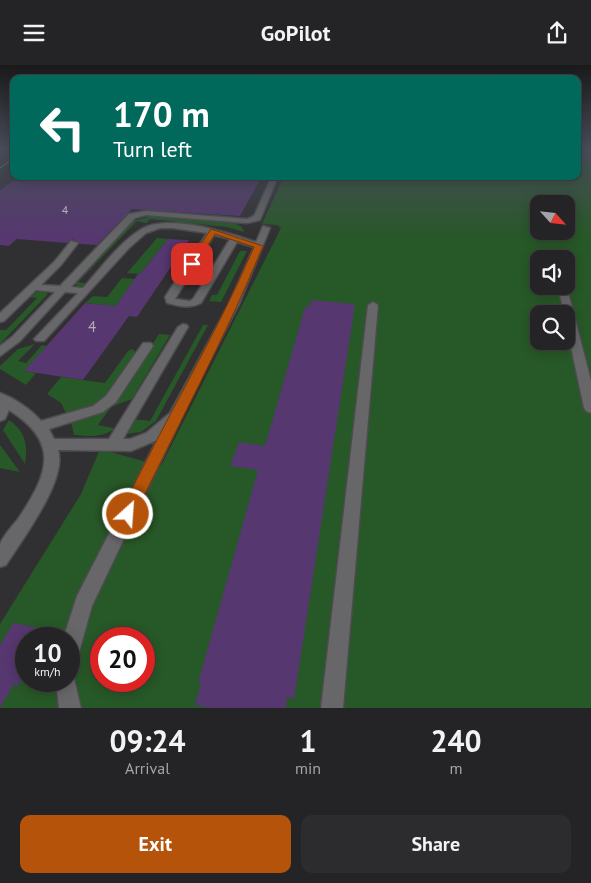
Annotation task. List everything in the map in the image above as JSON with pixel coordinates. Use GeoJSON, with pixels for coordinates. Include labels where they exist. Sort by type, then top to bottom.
{"type":"FeatureCollection","features":[{"type":"Feature","properties":{"kind":"street"},"geometry":{"type":"LineString","coordinates":[[0,352],[16,339],[132,216],[146,213],[247,221],[257,217],[273,180]]}},
{"type":"Feature","properties":{"kind":"street"},"geometry":{"type":"LineString","coordinates":[[40,339],[142,232],[149,228],[161,226],[213,231],[259,246]]}},
{"type":"Feature","properties":{"kind":"street"},"geometry":{"type":"LineString","coordinates":[[76,627],[84,603],[175,416],[234,304],[266,228]]}},
{"type":"Feature","properties":{"kind":"street"},"geometry":{"type":"LineString","coordinates":[[213,231],[170,297],[171,301],[191,305],[197,301],[235,238]]}},
{"type":"Feature","properties":{"kind":"street"},"geometry":{"type":"LineString","coordinates":[[0,319],[74,243],[53,255],[53,264]]}},
{"type":"Feature","properties":{"kind":"street"},"geometry":{"type":"LineString","coordinates":[[33,287],[86,291]]}},
{"type":"Feature","properties":{"kind":"street"},"geometry":{"type":"LineString","coordinates":[[565,295],[591,408]]}},
{"type":"Feature","properties":{"kind":"street"},"geometry":{"type":"LineString","coordinates":[[332,708],[373,305]]}},
{"type":"Feature","properties":{"kind":"street"},"geometry":{"type":"LineString","coordinates":[[113,444],[183,327]]}},
{"type":"Feature","properties":{"kind":"street"},"geometry":{"type":"LineString","coordinates":[[41,426],[98,409],[110,399],[147,346]]}},
{"type":"Feature","properties":{"kind":"street"},"geometry":{"type":"LineString","coordinates":[[0,416],[3,399],[28,413],[41,426],[52,444],[54,460],[49,480],[0,559]]}},
{"type":"Feature","properties":{"kind":"street"},"geometry":{"type":"LineString","coordinates":[[52,444],[131,445],[151,437],[175,416]]}},
{"type":"Feature","properties":{"kind":"street"},"geometry":{"type":"LineString","coordinates":[[68,692],[70,708]]}},
{"type":"Feature","properties":{"kind":"green space"},"geometry":{"type":"Polygon","coordinates":[[[591,179],[591,708],[0,708],[0,624],[81,494],[100,449],[161,466],[281,228],[277,225],[262,224],[282,180],[591,179]]]}},
{"type":"Feature","properties":{"kind":"green space"},"geometry":{"type":"Polygon","coordinates":[[[153,216],[234,223],[242,227],[244,232],[227,227],[150,219],[146,223],[137,221],[78,282],[88,284],[82,287],[72,284],[90,268],[133,221],[153,216]]]}},
{"type":"Feature","properties":{"kind":"green space"},"geometry":{"type":"Polygon","coordinates":[[[157,238],[168,239],[140,274],[127,273],[157,238]]]}},
{"type":"Feature","properties":{"kind":"green space"},"geometry":{"type":"Polygon","coordinates":[[[240,251],[247,251],[221,302],[209,301],[212,295],[217,295],[240,251]]]}},
{"type":"Feature","properties":{"kind":"green space"},"geometry":{"type":"Polygon","coordinates":[[[122,278],[136,279],[127,290],[123,307],[85,303],[93,296],[107,297],[122,278]]]}},
{"type":"Feature","properties":{"kind":"green space"},"geometry":{"type":"Polygon","coordinates":[[[44,291],[48,294],[0,344],[0,330],[6,330],[37,298],[30,297],[37,292],[44,291]]]}},
{"type":"Feature","properties":{"kind":"green space"},"geometry":{"type":"Polygon","coordinates":[[[203,325],[208,325],[156,421],[141,432],[126,434],[133,419],[150,421],[203,325]]]}},
{"type":"Feature","properties":{"kind":"green space"},"geometry":{"type":"Polygon","coordinates":[[[159,334],[170,335],[132,399],[111,407],[98,425],[113,428],[113,430],[99,435],[74,435],[71,422],[87,417],[113,399],[133,375],[159,334]]]}},
{"type":"Feature","properties":{"kind":"green space"},"geometry":{"type":"Polygon","coordinates":[[[35,344],[18,361],[26,363],[42,345],[47,346],[25,371],[36,373],[26,385],[0,369],[0,366],[18,349],[35,344]]]}},
{"type":"Feature","properties":{"kind":"green space"},"geometry":{"type":"Polygon","coordinates":[[[131,349],[135,351],[134,356],[122,376],[108,395],[90,409],[66,413],[61,403],[47,394],[61,377],[105,383],[131,349]]]}},
{"type":"Feature","properties":{"kind":"green space"},"geometry":{"type":"Polygon","coordinates":[[[9,420],[19,429],[24,439],[26,445],[25,464],[3,430],[9,420]]]}},
{"type":"Feature","properties":{"kind":"green space"},"geometry":{"type":"Polygon","coordinates":[[[0,445],[20,472],[0,468],[0,445]]]}},
{"type":"Feature","properties":{"kind":"building"},"geometry":{"type":"Polygon","coordinates":[[[15,180],[260,180],[240,216],[132,209],[97,245],[80,244],[72,239],[67,243],[17,239],[9,246],[0,245],[0,190],[15,180]]]}},
{"type":"Feature","properties":{"kind":"building"},"geometry":{"type":"Polygon","coordinates":[[[168,239],[189,240],[137,317],[129,316],[83,380],[24,371],[85,303],[116,306],[138,274],[140,274],[168,239]]]}},
{"type":"Feature","properties":{"kind":"building"},"geometry":{"type":"Polygon","coordinates":[[[311,300],[354,304],[354,311],[294,699],[287,697],[286,708],[210,708],[195,705],[201,683],[198,683],[258,470],[230,466],[239,442],[265,446],[305,307],[309,307],[311,300]]]}},
{"type":"Feature","properties":{"kind":"building"},"geometry":{"type":"Polygon","coordinates":[[[13,623],[34,627],[15,627],[15,685],[13,685],[0,708],[0,645],[13,623]]]}},
{"type":"Feature","properties":{"kind":"route"},"geometry":{"type":"LineString","coordinates":[[128,514],[175,416],[234,304],[259,246],[213,231],[192,264]]}}]}
